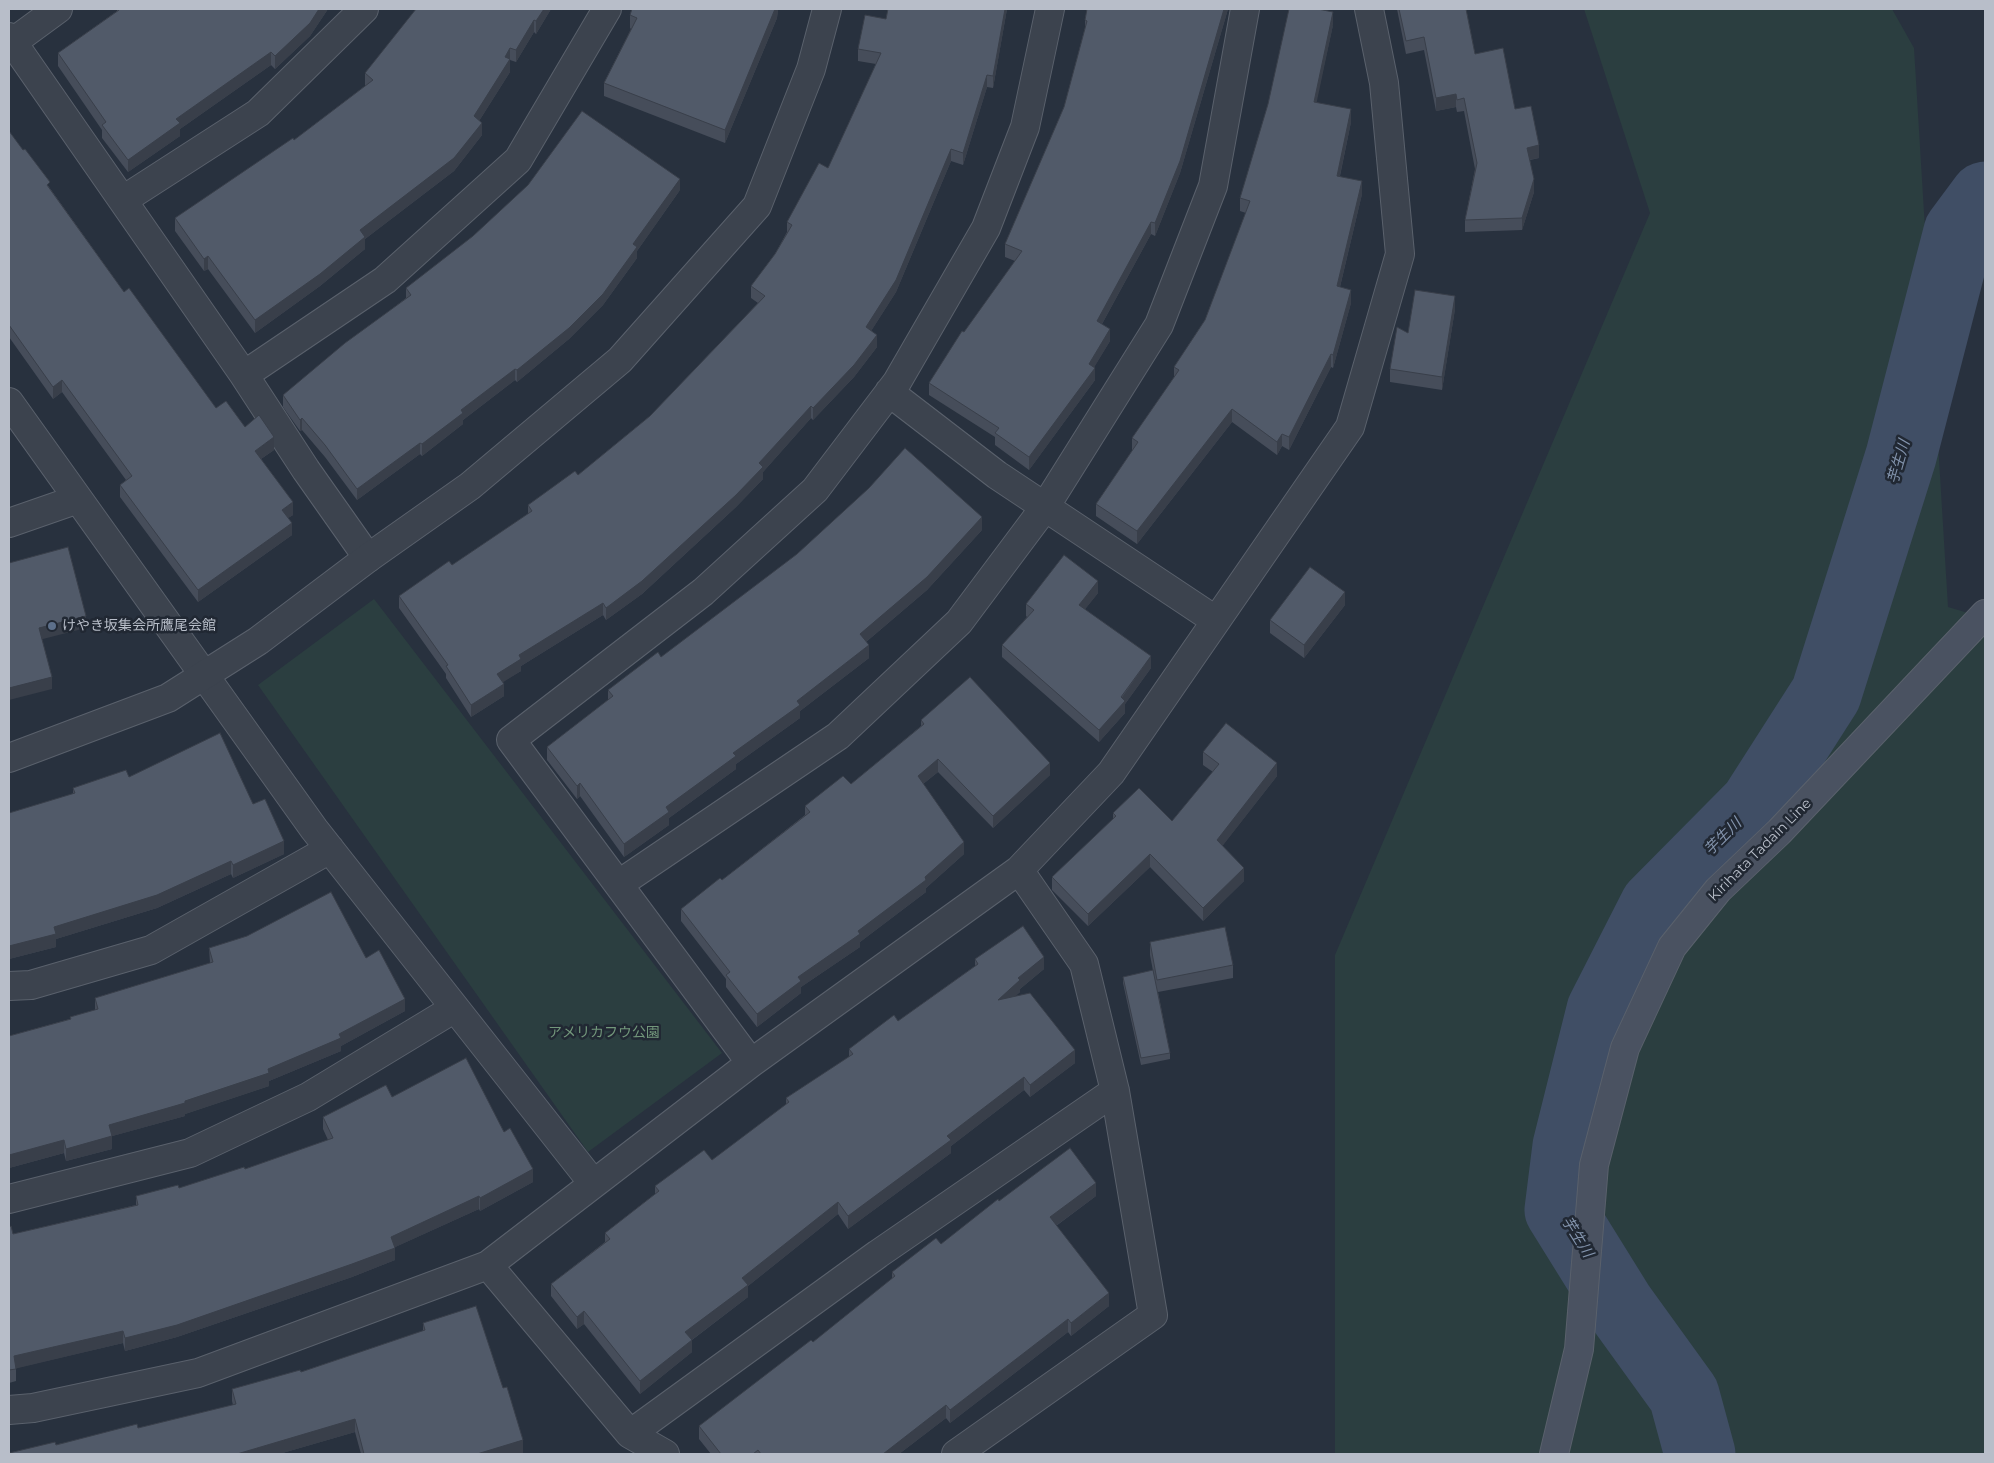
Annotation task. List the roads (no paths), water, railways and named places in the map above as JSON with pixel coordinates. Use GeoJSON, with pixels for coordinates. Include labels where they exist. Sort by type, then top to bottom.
{"type":"FeatureCollection","features":[{"type":"Feature","properties":{"kind":"main road","name":"Kirihata Tadain Line"},"geometry":{"type":"LineString","coordinates":[[1554,1454],[1579,1349],[1594,1165],[1625,1048],[1672,947],[1718,890],[1779,832],[1985,614]]}},
{"type":"Feature","properties":{"kind":"street"},"geometry":{"type":"LineString","coordinates":[[58,9],[11,39],[244,375],[306,470],[368,558]]}},
{"type":"Feature","properties":{"kind":"street"},"geometry":{"type":"LineString","coordinates":[[123,200],[258,113],[364,9]]}},
{"type":"Feature","properties":{"kind":"street"},"geometry":{"type":"LineString","coordinates":[[244,375],[385,280],[518,160],[607,9]]}},
{"type":"Feature","properties":{"kind":"street"},"geometry":{"type":"LineString","coordinates":[[9,758],[168,698],[258,641],[368,558],[470,486],[620,360],[756,206],[811,69],[827,9]]}},
{"type":"Feature","properties":{"kind":"street"},"geometry":{"type":"LineString","coordinates":[[751,1063],[511,740],[703,592],[808,497],[889,392],[986,228],[1025,127],[1050,9]]}},
{"type":"Feature","properties":{"kind":"street"},"geometry":{"type":"LineString","coordinates":[[618,884],[838,736],[959,622],[1045,507],[1160,325],[1213,186],[1245,9]]}},
{"type":"Feature","properties":{"kind":"street"},"geometry":{"type":"LineString","coordinates":[[9,1410],[33,1408],[198,1373],[488,1265],[751,1063],[1019,870],[1111,773],[1214,620],[1350,427],[1400,254],[1384,83],[1370,9]]}},
{"type":"Feature","properties":{"kind":"street"},"geometry":{"type":"LineString","coordinates":[[889,392],[997,475],[1214,620]]}},
{"type":"Feature","properties":{"kind":"street"},"geometry":{"type":"LineString","coordinates":[[9,402],[330,848],[594,1183]]}},
{"type":"Feature","properties":{"kind":"street"},"geometry":{"type":"LineString","coordinates":[[9,524],[78,499]]}},
{"type":"Feature","properties":{"kind":"street"},"geometry":{"type":"LineString","coordinates":[[9,986],[31,985],[151,950],[330,848]]}},
{"type":"Feature","properties":{"kind":"street"},"geometry":{"type":"LineString","coordinates":[[956,1454],[1153,1315],[1115,1091],[1084,964],[1019,870]]}},
{"type":"Feature","properties":{"kind":"street"},"geometry":{"type":"LineString","coordinates":[[9,1199],[190,1153],[308,1097],[456,1008]]}},
{"type":"Feature","properties":{"kind":"street"},"geometry":{"type":"LineString","coordinates":[[630,1434],[878,1254],[1115,1091]]}},
{"type":"Feature","properties":{"kind":"street"},"geometry":{"type":"LineString","coordinates":[[488,1265],[630,1434],[664,1454]]}},
{"type":"Feature","properties":{"kind":"waterway","name":"芋生川"},"geometry":{"type":"LineString","coordinates":[[1700,1454],[1684,1395],[1619,1305],[1560,1210],[1568,1146],[1602,1010],[1655,906],[1755,805],[1826,694],[1901,456],[1959,232],[1985,197]]}},
{"type":"Feature","properties":{"kind":"place","name":"けやき坂集会所鷹尾会館"},"geometry":{"type":"Point","coordinates":[52,626]}},
{"type":"Feature","properties":{"kind":"park label","name":"アメリカフウ公園"},"geometry":{"type":"Point","coordinates":[604,1033]}}]}
